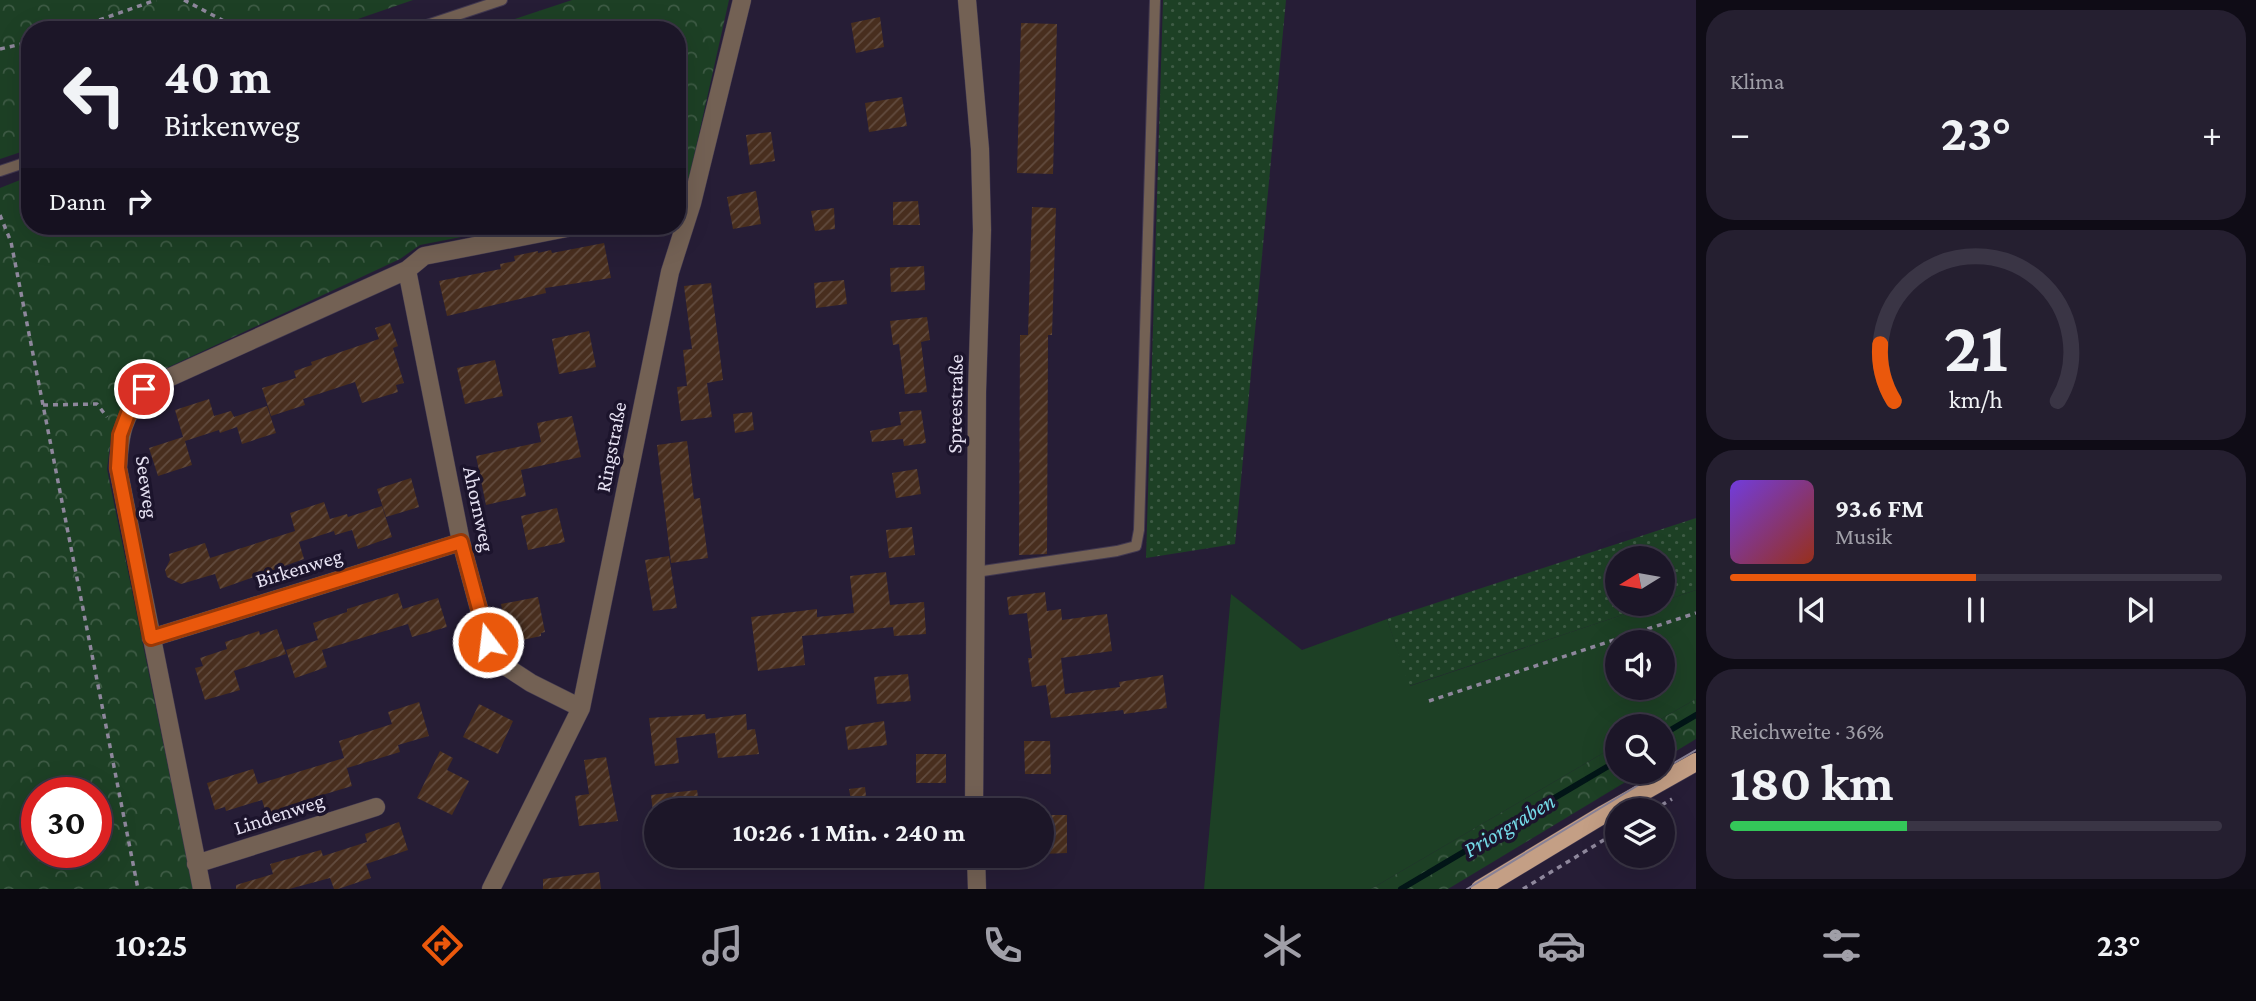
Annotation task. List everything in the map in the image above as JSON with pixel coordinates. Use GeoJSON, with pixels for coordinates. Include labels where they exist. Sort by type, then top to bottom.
{"type":"FeatureCollection","features":[{"type":"Feature","properties":{"kind":"main road"},"geometry":{"type":"LineString","coordinates":[[1480,889],[1696,762]]}},
{"type":"Feature","properties":{"kind":"street","name":"Ringstraße"},"geometry":{"type":"LineString","coordinates":[[686,200],[741,0]]}},
{"type":"Feature","properties":{"kind":"street","name":"Spreestraße"},"geometry":{"type":"LineString","coordinates":[[967,0],[980,149],[982,230],[977,392],[974,798]]}},
{"type":"Feature","properties":{"kind":"street","name":"Seeweg"},"geometry":{"type":"LineString","coordinates":[[202,889],[118,468],[120,435],[129,411],[144,389],[407,270],[424,256],[531,235]]}},
{"type":"Feature","properties":{"kind":"street","name":"Ringstraße"},"geometry":{"type":"LineString","coordinates":[[491,889],[581,708],[678,235]]}},
{"type":"Feature","properties":{"kind":"street","name":"Ahornweg"},"geometry":{"type":"LineString","coordinates":[[407,270],[461,542],[488,642],[505,666],[531,683],[581,708]]}},
{"type":"Feature","properties":{"kind":"street","name":"Birkenweg"},"geometry":{"type":"LineString","coordinates":[[151,638],[461,542]]}},
{"type":"Feature","properties":{"kind":"street","name":"Lindenweg"},"geometry":{"type":"LineString","coordinates":[[196,864],[376,807]]}},
{"type":"Feature","properties":{"kind":"street"},"geometry":{"type":"LineString","coordinates":[[976,868],[977,889]]}},
{"type":"Feature","properties":{"kind":"lane"},"geometry":{"type":"LineString","coordinates":[[439,21],[502,0]]}},
{"type":"Feature","properties":{"kind":"lane"},"geometry":{"type":"LineString","coordinates":[[976,572],[1136,546],[1140,516],[1155,0]]}},
{"type":"Feature","properties":{"kind":"lane"},"geometry":{"type":"LineString","coordinates":[[0,171],[21,164]]}},
{"type":"Feature","properties":{"kind":"path"},"geometry":{"type":"LineString","coordinates":[[96,21],[156,0]]}},
{"type":"Feature","properties":{"kind":"path"},"geometry":{"type":"LineString","coordinates":[[184,0],[223,21]]}},
{"type":"Feature","properties":{"kind":"path"},"geometry":{"type":"LineString","coordinates":[[0,50],[21,44]]}},
{"type":"Feature","properties":{"kind":"path"},"geometry":{"type":"LineString","coordinates":[[0,215],[12,242],[138,889]]}},
{"type":"Feature","properties":{"kind":"path"},"geometry":{"type":"LineString","coordinates":[[43,405],[97,404],[120,435]]}},
{"type":"Feature","properties":{"kind":"path"},"geometry":{"type":"LineString","coordinates":[[1429,701],[1696,612]]}},
{"type":"Feature","properties":{"kind":"path"},"geometry":{"type":"LineString","coordinates":[[1523,889],[1605,839]]}},
{"type":"Feature","properties":{"kind":"green space"},"geometry":{"type":"Polygon","coordinates":[[[0,0],[413,0],[352,21],[21,21],[21,152],[0,159],[0,0]]]}},
{"type":"Feature","properties":{"kind":"green space"},"geometry":{"type":"Polygon","coordinates":[[[572,0],[729,0],[686,192],[686,21],[509,21],[572,0]]]}},
{"type":"Feature","properties":{"kind":"green space"},"geometry":{"type":"Polygon","coordinates":[[[1163,0],[1286,0],[1235,544],[1146,558],[1163,0]]]}},
{"type":"Feature","properties":{"kind":"green space"},"geometry":{"type":"Polygon","coordinates":[[[21,180],[21,235],[472,235],[420,245],[400,259],[139,381],[112,430],[107,469],[193,889],[0,889],[0,188],[21,180]]]}},
{"type":"Feature","properties":{"kind":"green space"},"geometry":{"type":"Polygon","coordinates":[[[1696,518],[1696,590],[1675,597],[1675,546],[1610,546],[1696,518]]]}},
{"type":"Feature","properties":{"kind":"green space"},"geometry":{"type":"Polygon","coordinates":[[[1605,548],[1605,616],[1619,616],[1409,686],[1387,619],[1605,548]]]}},
{"type":"Feature","properties":{"kind":"green space"},"geometry":{"type":"Polygon","coordinates":[[[1696,590],[1696,699],[1670,714],[1605,714],[1605,752],[1371,889],[1204,889],[1231,594],[1302,650],[1387,619],[1410,686],[1619,616],[1675,616],[1675,597],[1696,590]]]}},
{"type":"Feature","properties":{"kind":"green space"},"geometry":{"type":"Polygon","coordinates":[[[1696,699],[1696,739],[1675,752],[1675,714],[1670,714],[1696,699]]]}},
{"type":"Feature","properties":{"kind":"green space"},"geometry":{"type":"Polygon","coordinates":[[[1605,752],[1605,784],[1622,784],[1448,889],[1371,889],[1605,752]]]}},
{"type":"Feature","properties":{"kind":"building"},"geometry":{"type":"Polygon","coordinates":[[[880,17],[884,47],[856,53],[851,23],[880,17]]]}},
{"type":"Feature","properties":{"kind":"building"},"geometry":{"type":"Polygon","coordinates":[[[1021,23],[1057,24],[1053,174],[1017,173],[1021,23]]]}},
{"type":"Feature","properties":{"kind":"building"},"geometry":{"type":"Polygon","coordinates":[[[902,97],[907,126],[869,132],[865,103],[902,97]]]}},
{"type":"Feature","properties":{"kind":"building"},"geometry":{"type":"Polygon","coordinates":[[[771,132],[775,161],[750,165],[746,135],[771,132]]]}},
{"type":"Feature","properties":{"kind":"building"},"geometry":{"type":"Polygon","coordinates":[[[756,191],[761,224],[733,229],[727,197],[756,191]]]}},
{"type":"Feature","properties":{"kind":"building"},"geometry":{"type":"Polygon","coordinates":[[[918,201],[920,225],[893,225],[893,202],[918,201]]]}},
{"type":"Feature","properties":{"kind":"building"},"geometry":{"type":"Polygon","coordinates":[[[1032,207],[1056,208],[1052,335],[1048,335],[1047,554],[1019,555],[1020,335],[1028,335],[1032,207]]]}},
{"type":"Feature","properties":{"kind":"building"},"geometry":{"type":"Polygon","coordinates":[[[834,208],[835,229],[815,231],[811,211],[834,208]]]}},
{"type":"Feature","properties":{"kind":"building"},"geometry":{"type":"Polygon","coordinates":[[[604,243],[611,278],[545,288],[546,293],[447,316],[439,281],[501,269],[500,264],[515,261],[514,256],[538,251],[551,250],[552,253],[604,243]]]}},
{"type":"Feature","properties":{"kind":"building"},"geometry":{"type":"Polygon","coordinates":[[[924,266],[925,290],[891,292],[890,268],[924,266]]]}},
{"type":"Feature","properties":{"kind":"building"},"geometry":{"type":"Polygon","coordinates":[[[844,280],[847,304],[816,308],[814,283],[844,280]]]}},
{"type":"Feature","properties":{"kind":"building"},"geometry":{"type":"Polygon","coordinates":[[[711,283],[723,380],[707,383],[712,417],[681,421],[677,387],[687,386],[683,350],[692,349],[684,286],[711,283]]]}},
{"type":"Feature","properties":{"kind":"building"},"geometry":{"type":"Polygon","coordinates":[[[927,317],[930,340],[921,342],[927,392],[905,394],[899,344],[893,345],[890,321],[927,317]]]}},
{"type":"Feature","properties":{"kind":"building"},"geometry":{"type":"Polygon","coordinates":[[[390,323],[398,346],[393,348],[404,383],[396,385],[398,392],[362,403],[355,382],[303,399],[305,405],[271,416],[262,388],[296,378],[294,371],[312,365],[311,362],[379,339],[375,328],[390,323]]]}},
{"type":"Feature","properties":{"kind":"building"},"geometry":{"type":"Polygon","coordinates":[[[589,331],[596,367],[559,374],[552,339],[589,331]]]}},
{"type":"Feature","properties":{"kind":"building"},"geometry":{"type":"Polygon","coordinates":[[[495,360],[503,396],[465,404],[457,368],[495,360]]]}},
{"type":"Feature","properties":{"kind":"building"},"geometry":{"type":"Polygon","coordinates":[[[209,399],[214,416],[231,411],[234,417],[267,406],[276,433],[242,444],[237,427],[185,441],[192,465],[158,476],[149,448],[183,437],[175,410],[209,399]]]}},
{"type":"Feature","properties":{"kind":"building"},"geometry":{"type":"Polygon","coordinates":[[[921,410],[926,443],[904,446],[903,439],[872,442],[870,431],[901,425],[899,412],[921,410]]]}},
{"type":"Feature","properties":{"kind":"building"},"geometry":{"type":"Polygon","coordinates":[[[752,412],[754,430],[735,433],[733,414],[752,412]]]}},
{"type":"Feature","properties":{"kind":"building"},"geometry":{"type":"Polygon","coordinates":[[[572,416],[581,457],[521,470],[526,496],[486,505],[476,456],[541,442],[537,423],[572,416]]]}},
{"type":"Feature","properties":{"kind":"building"},"geometry":{"type":"Polygon","coordinates":[[[687,441],[694,499],[700,498],[708,558],[671,563],[657,445],[687,441]]]}},
{"type":"Feature","properties":{"kind":"building"},"geometry":{"type":"Polygon","coordinates":[[[917,469],[921,494],[896,498],[892,473],[917,469]]]}},
{"type":"Feature","properties":{"kind":"building"},"geometry":{"type":"Polygon","coordinates":[[[411,478],[419,507],[386,517],[377,489],[411,478]]]}},
{"type":"Feature","properties":{"kind":"building"},"geometry":{"type":"Polygon","coordinates":[[[324,502],[330,519],[347,514],[348,517],[382,506],[392,537],[358,549],[352,530],[335,535],[334,531],[299,542],[304,559],[220,589],[215,574],[181,584],[167,577],[165,570],[170,560],[169,554],[205,543],[210,558],[295,531],[290,513],[324,502]]]}},
{"type":"Feature","properties":{"kind":"building"},"geometry":{"type":"Polygon","coordinates":[[[557,508],[565,542],[528,550],[521,516],[557,508]]]}},
{"type":"Feature","properties":{"kind":"building"},"geometry":{"type":"Polygon","coordinates":[[[912,527],[915,555],[889,558],[886,530],[912,527]]]}},
{"type":"Feature","properties":{"kind":"building"},"geometry":{"type":"Polygon","coordinates":[[[669,556],[677,608],[653,611],[645,560],[669,556]]]}},
{"type":"Feature","properties":{"kind":"building"},"geometry":{"type":"Polygon","coordinates":[[[886,572],[890,605],[924,602],[926,634],[894,636],[893,627],[802,636],[805,665],[758,671],[751,617],[817,609],[817,617],[854,613],[850,576],[886,572]]]}},
{"type":"Feature","properties":{"kind":"building"},"geometry":{"type":"Polygon","coordinates":[[[1045,592],[1047,611],[1061,609],[1062,620],[1107,614],[1112,651],[1061,658],[1065,694],[1120,687],[1119,682],[1163,675],[1167,708],[1124,714],[1123,710],[1051,718],[1046,685],[1032,687],[1027,613],[1009,615],[1007,597],[1045,592]]]}},
{"type":"Feature","properties":{"kind":"building"},"geometry":{"type":"Polygon","coordinates":[[[398,593],[403,609],[438,598],[447,627],[412,637],[408,624],[322,650],[327,667],[295,678],[286,650],[318,640],[313,623],[398,593]]]}},
{"type":"Feature","properties":{"kind":"building"},"geometry":{"type":"Polygon","coordinates":[[[538,597],[545,632],[541,633],[541,636],[513,642],[508,639],[501,604],[538,597]]]}},
{"type":"Feature","properties":{"kind":"building"},"geometry":{"type":"Polygon","coordinates":[[[277,629],[286,654],[234,671],[240,690],[205,700],[195,668],[203,666],[200,658],[227,649],[225,642],[259,631],[260,635],[277,629]]]}},
{"type":"Feature","properties":{"kind":"building"},"geometry":{"type":"Polygon","coordinates":[[[908,674],[911,701],[877,704],[874,677],[908,674]]]}},
{"type":"Feature","properties":{"kind":"building"},"geometry":{"type":"Polygon","coordinates":[[[419,702],[429,736],[398,745],[400,752],[347,768],[339,741],[392,724],[388,712],[419,702]]]}},
{"type":"Feature","properties":{"kind":"building"},"geometry":{"type":"Polygon","coordinates":[[[479,704],[513,721],[498,754],[463,737],[479,704]]]}},
{"type":"Feature","properties":{"kind":"building"},"geometry":{"type":"Polygon","coordinates":[[[705,714],[706,719],[746,714],[747,730],[755,729],[759,754],[718,758],[715,733],[676,738],[679,763],[655,766],[649,718],[705,714]]]}},
{"type":"Feature","properties":{"kind":"building"},"geometry":{"type":"Polygon","coordinates":[[[884,721],[887,745],[848,750],[845,727],[884,721]]]}},
{"type":"Feature","properties":{"kind":"building"},"geometry":{"type":"Polygon","coordinates":[[[1024,741],[1050,741],[1051,774],[1025,774],[1024,741]]]}},
{"type":"Feature","properties":{"kind":"building"},"geometry":{"type":"Polygon","coordinates":[[[440,751],[453,758],[447,770],[469,781],[452,815],[417,798],[440,751]]]}},
{"type":"Feature","properties":{"kind":"building"},"geometry":{"type":"Polygon","coordinates":[[[916,754],[946,754],[946,783],[916,783],[916,754]]]}},
{"type":"Feature","properties":{"kind":"building"},"geometry":{"type":"Polygon","coordinates":[[[606,757],[618,821],[579,826],[575,796],[589,794],[584,760],[606,757]]]}},
{"type":"Feature","properties":{"kind":"building"},"geometry":{"type":"Polygon","coordinates":[[[344,758],[352,786],[299,802],[300,806],[267,816],[262,800],[226,811],[225,807],[215,810],[207,783],[253,769],[258,784],[344,758]]]}},
{"type":"Feature","properties":{"kind":"building"},"geometry":{"type":"Polygon","coordinates":[[[865,787],[866,798],[851,798],[849,789],[865,787]]]}},
{"type":"Feature","properties":{"kind":"building"},"geometry":{"type":"Polygon","coordinates":[[[697,790],[698,798],[651,798],[651,795],[697,790]]]}},
{"type":"Feature","properties":{"kind":"building"},"geometry":{"type":"Polygon","coordinates":[[[1054,815],[1067,815],[1067,853],[1054,854],[1054,815]]]}},
{"type":"Feature","properties":{"kind":"building"},"geometry":{"type":"Polygon","coordinates":[[[399,822],[408,850],[366,864],[371,878],[338,889],[334,889],[330,878],[289,889],[236,889],[236,885],[273,874],[270,864],[321,850],[323,856],[367,842],[365,834],[399,822]]]}},
{"type":"Feature","properties":{"kind":"building"},"geometry":{"type":"Polygon","coordinates":[[[599,872],[601,889],[543,889],[543,879],[599,872]]]}},
{"type":"Feature","properties":{"kind":"waterway","name":"Priorgraben"},"geometry":{"type":"LineString","coordinates":[[1675,727],[1696,715]]}},
{"type":"Feature","properties":{"kind":"waterway","name":"Priorgraben"},"geometry":{"type":"LineString","coordinates":[[1401,889],[1605,768]]}},
{"type":"Feature","properties":{"kind":"tram line"},"geometry":{"type":"LineString","coordinates":[[1675,762],[1696,750]]}},
{"type":"Feature","properties":{"kind":"tram line"},"geometry":{"type":"LineString","coordinates":[[1467,889],[1640,784]]}},
{"type":"Feature","properties":{"kind":"route"},"geometry":{"type":"LineString","coordinates":[[144,389],[129,411],[120,435],[118,468],[151,638],[461,542],[488,642]]}}]}
